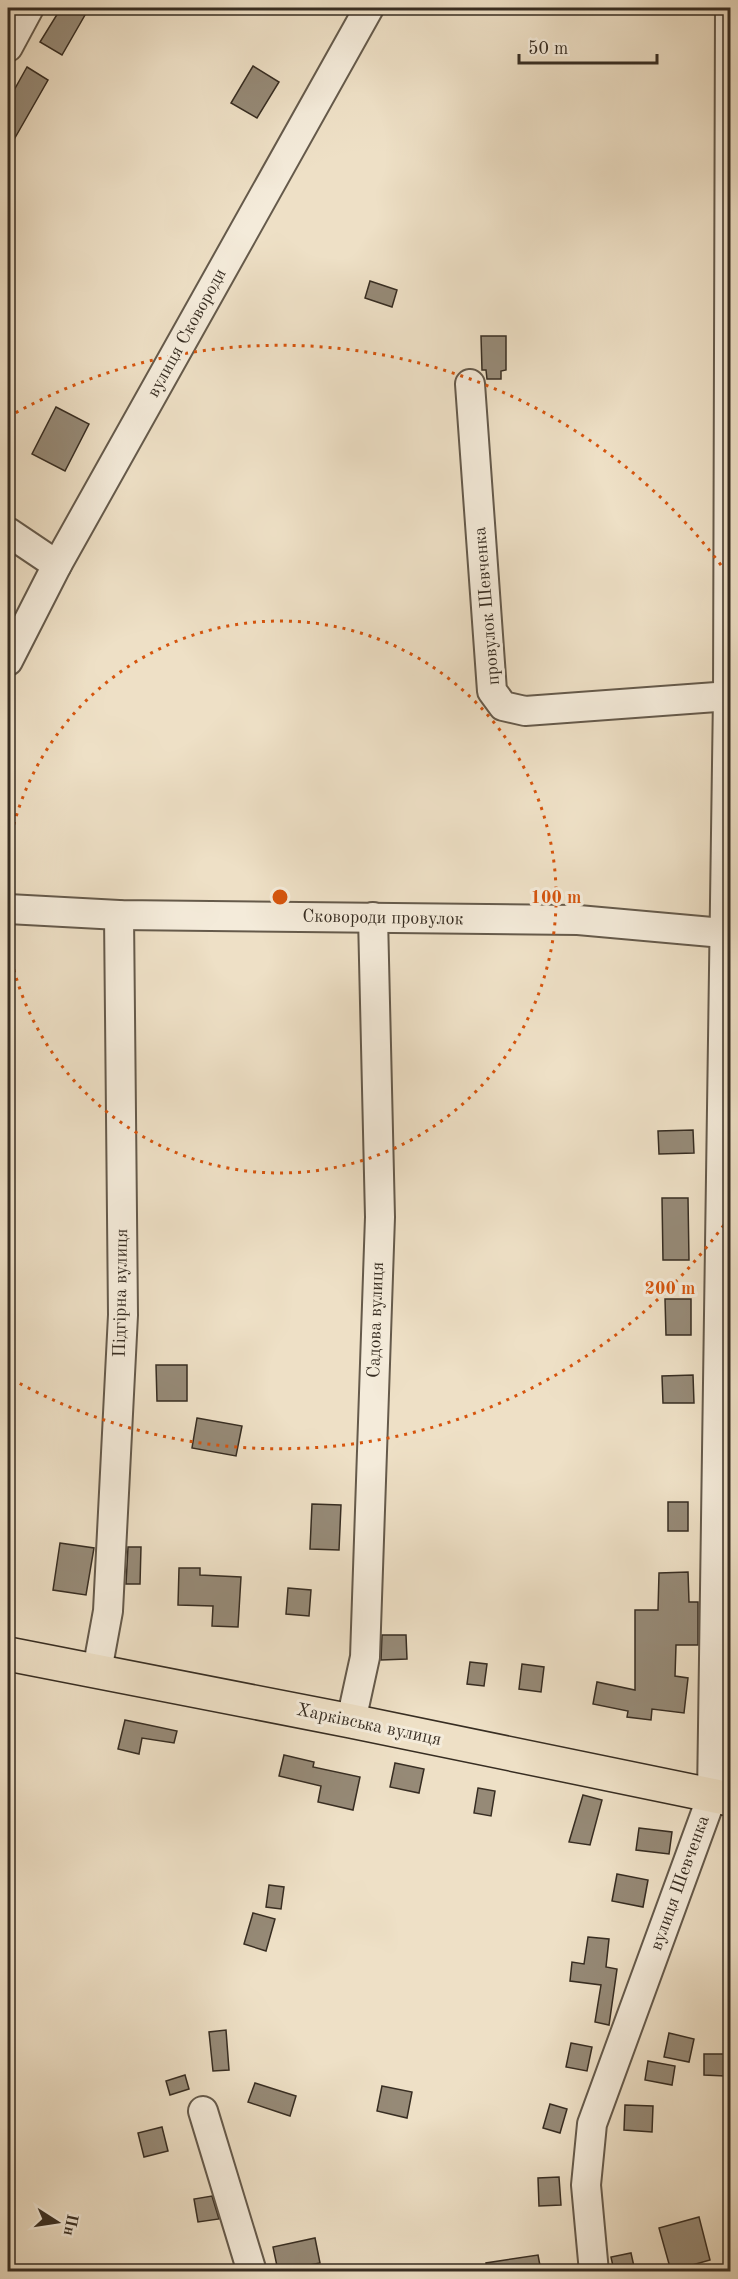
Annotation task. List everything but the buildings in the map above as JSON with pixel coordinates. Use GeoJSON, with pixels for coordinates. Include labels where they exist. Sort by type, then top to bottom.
{"type":"FeatureCollection","features":[{"type":"Feature","properties":{"kind":"main road","name":"Харківська вулиця"},"geometry":{"type":"LineString","coordinates":[[8,1654],[351,1721],[721,1798]]}},
{"type":"Feature","properties":{"kind":"street"},"geometry":{"type":"LineString","coordinates":[[8,46],[29,8]]}},
{"type":"Feature","properties":{"kind":"street","name":"вулиця Сковороди"},"geometry":{"type":"LineString","coordinates":[[8,661],[57,565],[369,8]]}},
{"type":"Feature","properties":{"kind":"street","name":"вулиця Шевченка"},"geometry":{"type":"LineString","coordinates":[[594,2271],[586,2185],[592,2124],[721,1798],[723,933],[729,696],[730,8]]}},
{"type":"Feature","properties":{"kind":"street","name":"провулок Шевченка"},"geometry":{"type":"LineString","coordinates":[[470,384],[492,691],[503,706],[525,711],[729,696]]}},
{"type":"Feature","properties":{"kind":"street"},"geometry":{"type":"LineString","coordinates":[[8,532],[57,565]]}},
{"type":"Feature","properties":{"kind":"street","name":"Сковороди провулок"},"geometry":{"type":"LineString","coordinates":[[8,909],[119,915],[578,920],[723,933]]}},
{"type":"Feature","properties":{"kind":"street","name":"Підгірна вулиця"},"geometry":{"type":"LineString","coordinates":[[97,1671],[108,1611],[123,1315],[119,915]]}},
{"type":"Feature","properties":{"kind":"street","name":"Садова вулиця"},"geometry":{"type":"LineString","coordinates":[[351,1721],[364,1657],[379,1228],[373,917]]}},
{"type":"Feature","properties":{"kind":"street"},"geometry":{"type":"LineString","coordinates":[[203,2111],[252,2271]]}}]}
